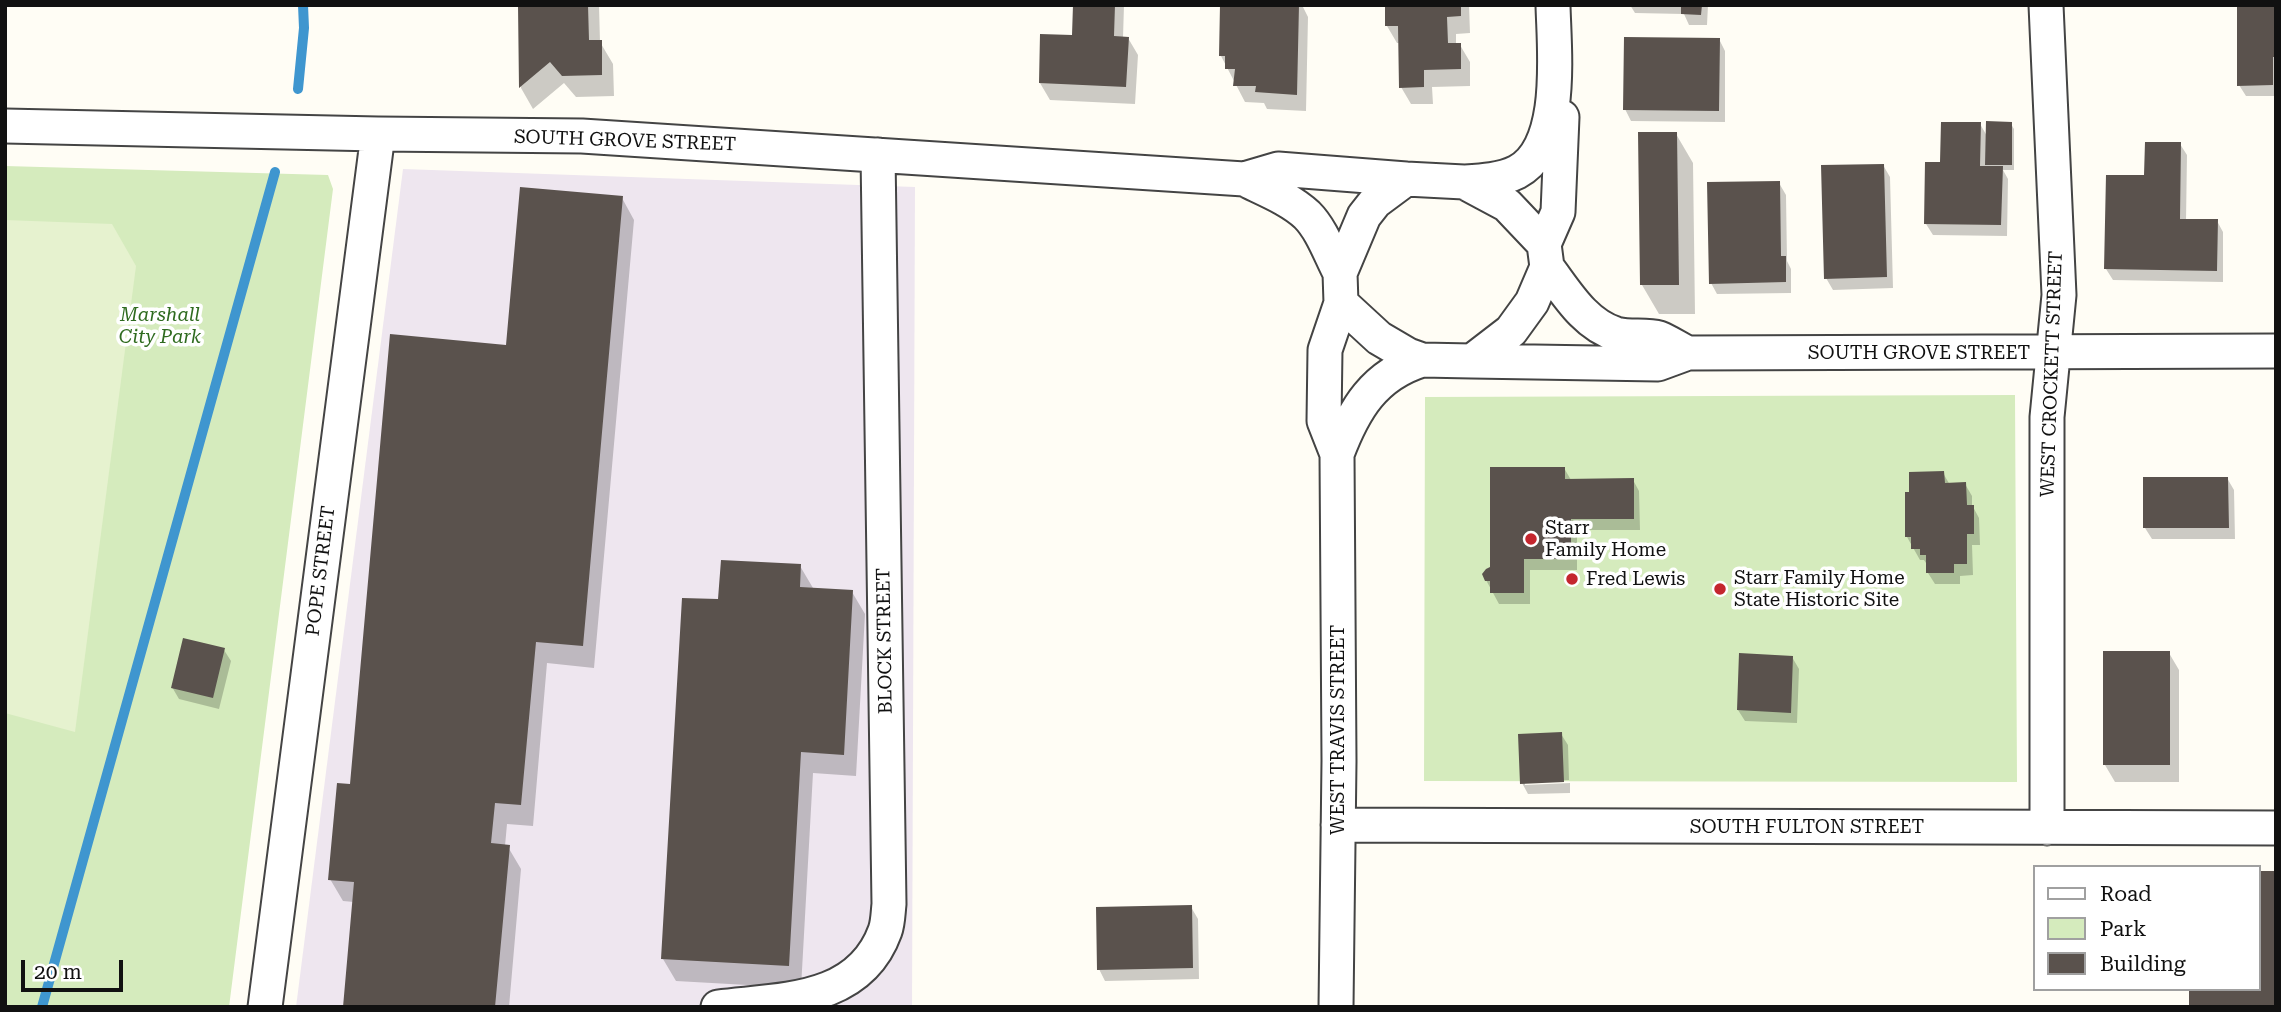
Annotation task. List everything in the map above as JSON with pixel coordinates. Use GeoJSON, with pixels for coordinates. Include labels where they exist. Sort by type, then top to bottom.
{"type":"FeatureCollection","features":[{"type":"Feature","properties":{"kind":"street"},"geometry":{"type":"LineString","coordinates":[[1553,5],[1554,84],[1545,137],[1529,162],[1519,171],[1507,176],[1464,182],[1406,180],[1389,191],[1364,216],[1340,288],[1379,338],[1395,349],[1422,360],[1472,361],[1511,331],[1532,302],[1558,212],[1562,115],[1554,84]]}},
{"type":"Feature","properties":{"kind":"street","name":"WEST CROCKETT STREET"},"geometry":{"type":"LineString","coordinates":[[2046,5],[2059,295],[2047,417],[2047,828]]}},
{"type":"Feature","properties":{"kind":"street","name":"SOUTH GROVE STREET"},"geometry":{"type":"LineString","coordinates":[[5,126],[582,136],[1244,178],[1278,169],[1406,180]]}},
{"type":"Feature","properties":{"kind":"street","name":"POPE STREET"},"geometry":{"type":"LineString","coordinates":[[265,1007],[378,134]]}},
{"type":"Feature","properties":{"kind":"street","name":"BLOCK STREET"},"geometry":{"type":"LineString","coordinates":[[718,1007],[813,995],[844,983],[861,969],[874,952],[885,930],[889,904],[878,155]]}},
{"type":"Feature","properties":{"kind":"street","name":"SOUTH GROVE STREET"},"geometry":{"type":"LineString","coordinates":[[1244,178],[1306,214],[1315,226],[1340,288]]}},
{"type":"Feature","properties":{"kind":"street"},"geometry":{"type":"LineString","coordinates":[[1464,182],[1507,205],[1545,255]]}},
{"type":"Feature","properties":{"kind":"street","name":"SOUTH GROVE STREET"},"geometry":{"type":"LineString","coordinates":[[1545,255],[1575,304],[1597,325],[1623,335],[1657,338],[1688,354]]}},
{"type":"Feature","properties":{"kind":"street","name":"WEST TRAVIS STREET"},"geometry":{"type":"LineString","coordinates":[[1336,1007],[1337,454],[1324,421],[1325,350],[1340,288]]}},
{"type":"Feature","properties":{"kind":"street","name":"SOUTH GROVE STREET"},"geometry":{"type":"LineString","coordinates":[[1472,361],[1658,364],[1688,354],[2276,351]]}},
{"type":"Feature","properties":{"kind":"street","name":"WEST TRAVIS STREET"},"geometry":{"type":"LineString","coordinates":[[1337,454],[1354,413],[1365,398],[1392,372],[1422,360]]}},
{"type":"Feature","properties":{"kind":"street","name":"SOUTH FULTON STREET"},"geometry":{"type":"LineString","coordinates":[[1338,825],[2276,828]]}},
{"type":"Feature","properties":{"kind":"shaded area"},"geometry":{"type":"Polygon","coordinates":[[[403,169],[915,187],[912,1007],[296,1007],[403,169]]]}},
{"type":"Feature","properties":{"kind":"green space","name":"Marshall City Park"},"geometry":{"type":"Polygon","coordinates":[[[5,166],[328,175],[333,189],[229,1007],[5,1007],[5,166]]]}},
{"type":"Feature","properties":{"kind":"green space"},"geometry":{"type":"Polygon","coordinates":[[[5,220],[112,224],[136,266],[75,732],[5,713],[5,220]]]}},
{"type":"Feature","properties":{"kind":"green space","name":"Starr Family Home State Historic Site"},"geometry":{"type":"Polygon","coordinates":[[[2015,395],[2017,782],[1424,781],[1425,397],[2015,395]]]}},
{"type":"Feature","properties":{"kind":"building"},"geometry":{"type":"Polygon","coordinates":[[[518,5],[588,5],[589,40],[602,40],[602,75],[562,76],[550,62],[519,88],[518,5]]]}},
{"type":"Feature","properties":{"kind":"building"},"geometry":{"type":"Polygon","coordinates":[[[1073,5],[1115,5],[1114,36],[1129,37],[1126,87],[1039,83],[1040,34],[1072,35],[1073,5]]]}},
{"type":"Feature","properties":{"kind":"building"},"geometry":{"type":"Polygon","coordinates":[[[1220,5],[1299,5],[1297,95],[1255,92],[1256,86],[1233,86],[1235,69],[1225,69],[1225,56],[1219,56],[1220,5]]]}},
{"type":"Feature","properties":{"kind":"building"},"geometry":{"type":"Polygon","coordinates":[[[1385,5],[1461,5],[1461,16],[1447,17],[1448,43],[1461,43],[1461,69],[1424,70],[1424,87],[1399,88],[1398,26],[1385,26],[1385,5]]]}},
{"type":"Feature","properties":{"kind":"building"},"geometry":{"type":"Polygon","coordinates":[[[1681,5],[1702,5],[1701,15],[1681,14],[1681,5]]]}},
{"type":"Feature","properties":{"kind":"building"},"geometry":{"type":"Polygon","coordinates":[[[2237,5],[2276,5],[2273,85],[2237,86],[2237,5]]]}},
{"type":"Feature","properties":{"kind":"building"},"geometry":{"type":"Polygon","coordinates":[[[1624,37],[1720,38],[1719,111],[1623,110],[1624,37]]]}},
{"type":"Feature","properties":{"kind":"building"},"geometry":{"type":"Polygon","coordinates":[[[1986,121],[2012,122],[2012,165],[1985,165],[1986,121]]]}},
{"type":"Feature","properties":{"kind":"building"},"geometry":{"type":"Polygon","coordinates":[[[1941,122],[1981,122],[1980,166],[2003,166],[2001,225],[1924,224],[1925,162],[1940,162],[1941,122]]]}},
{"type":"Feature","properties":{"kind":"building"},"geometry":{"type":"Polygon","coordinates":[[[1638,132],[1677,132],[1679,285],[1640,285],[1638,132]]]}},
{"type":"Feature","properties":{"kind":"building"},"geometry":{"type":"Polygon","coordinates":[[[2145,142],[2181,142],[2180,219],[2218,219],[2217,271],[2104,269],[2106,175],[2144,175],[2145,142]]]}},
{"type":"Feature","properties":{"kind":"building"},"geometry":{"type":"Polygon","coordinates":[[[1884,164],[1887,277],[1824,279],[1821,165],[1884,164]]]}},
{"type":"Feature","properties":{"kind":"building"},"geometry":{"type":"Polygon","coordinates":[[[1780,181],[1781,256],[1786,256],[1786,282],[1709,284],[1707,182],[1780,181]]]}},
{"type":"Feature","properties":{"kind":"building"},"geometry":{"type":"Polygon","coordinates":[[[520,187],[623,196],[583,646],[536,642],[521,805],[495,803],[491,843],[510,845],[495,1007],[343,1007],[354,882],[328,880],[337,783],[350,784],[390,334],[506,345],[520,187]]]}},
{"type":"Feature","properties":{"kind":"building","name":"Starr Family Home"},"geometry":{"type":"Polygon","coordinates":[[[1490,467],[1565,467],[1565,479],[1634,478],[1634,519],[1571,519],[1571,559],[1524,559],[1524,593],[1490,593],[1490,581],[1485,581],[1482,574],[1490,567],[1490,467]]]}},
{"type":"Feature","properties":{"kind":"building"},"geometry":{"type":"Polygon","coordinates":[[[1944,471],[1945,483],[1966,482],[1967,505],[1974,505],[1974,534],[1967,534],[1967,564],[1954,564],[1954,573],[1926,573],[1926,555],[1920,555],[1920,549],[1911,549],[1911,537],[1905,537],[1905,492],[1909,492],[1909,472],[1944,471]]]}},
{"type":"Feature","properties":{"kind":"building"},"geometry":{"type":"Polygon","coordinates":[[[2143,477],[2228,477],[2229,528],[2143,528],[2143,477]]]}},
{"type":"Feature","properties":{"kind":"building"},"geometry":{"type":"Polygon","coordinates":[[[721,560],[801,564],[800,587],[853,590],[844,755],[801,752],[789,966],[661,959],[682,598],[718,599],[721,560]]]}},
{"type":"Feature","properties":{"kind":"building"},"geometry":{"type":"Polygon","coordinates":[[[183,638],[225,648],[213,698],[171,688],[183,638]]]}},
{"type":"Feature","properties":{"kind":"building"},"geometry":{"type":"Polygon","coordinates":[[[2103,651],[2170,651],[2170,765],[2103,765],[2103,651]]]}},
{"type":"Feature","properties":{"kind":"building"},"geometry":{"type":"Polygon","coordinates":[[[1739,653],[1793,656],[1791,713],[1737,710],[1739,653]]]}},
{"type":"Feature","properties":{"kind":"building"},"geometry":{"type":"Polygon","coordinates":[[[1562,732],[1564,782],[1520,784],[1518,734],[1562,732]]]}},
{"type":"Feature","properties":{"kind":"building"},"geometry":{"type":"Polygon","coordinates":[[[2260,871],[2276,871],[2276,1007],[2189,1007],[2189,991],[2260,991],[2260,871]]]}},
{"type":"Feature","properties":{"kind":"building"},"geometry":{"type":"Polygon","coordinates":[[[1192,905],[1193,968],[1097,970],[1096,907],[1192,905]]]}},
{"type":"Feature","properties":{"kind":"waterway"},"geometry":{"type":"LineString","coordinates":[[298,89],[304,28],[303,5]]}},
{"type":"Feature","properties":{"kind":"waterway"},"geometry":{"type":"LineString","coordinates":[[42,1007],[275,172]]}},
{"type":"Feature","properties":{"kind":"place","name":"Starr Family Home"},"geometry":{"type":"Point","coordinates":[1531,539]}},
{"type":"Feature","properties":{"kind":"place","name":"Fred Lewis"},"geometry":{"type":"Point","coordinates":[1572,579]}},
{"type":"Feature","properties":{"kind":"place","name":"Starr Family Home State Historic Site"},"geometry":{"type":"Point","coordinates":[1720,589]}}]}
